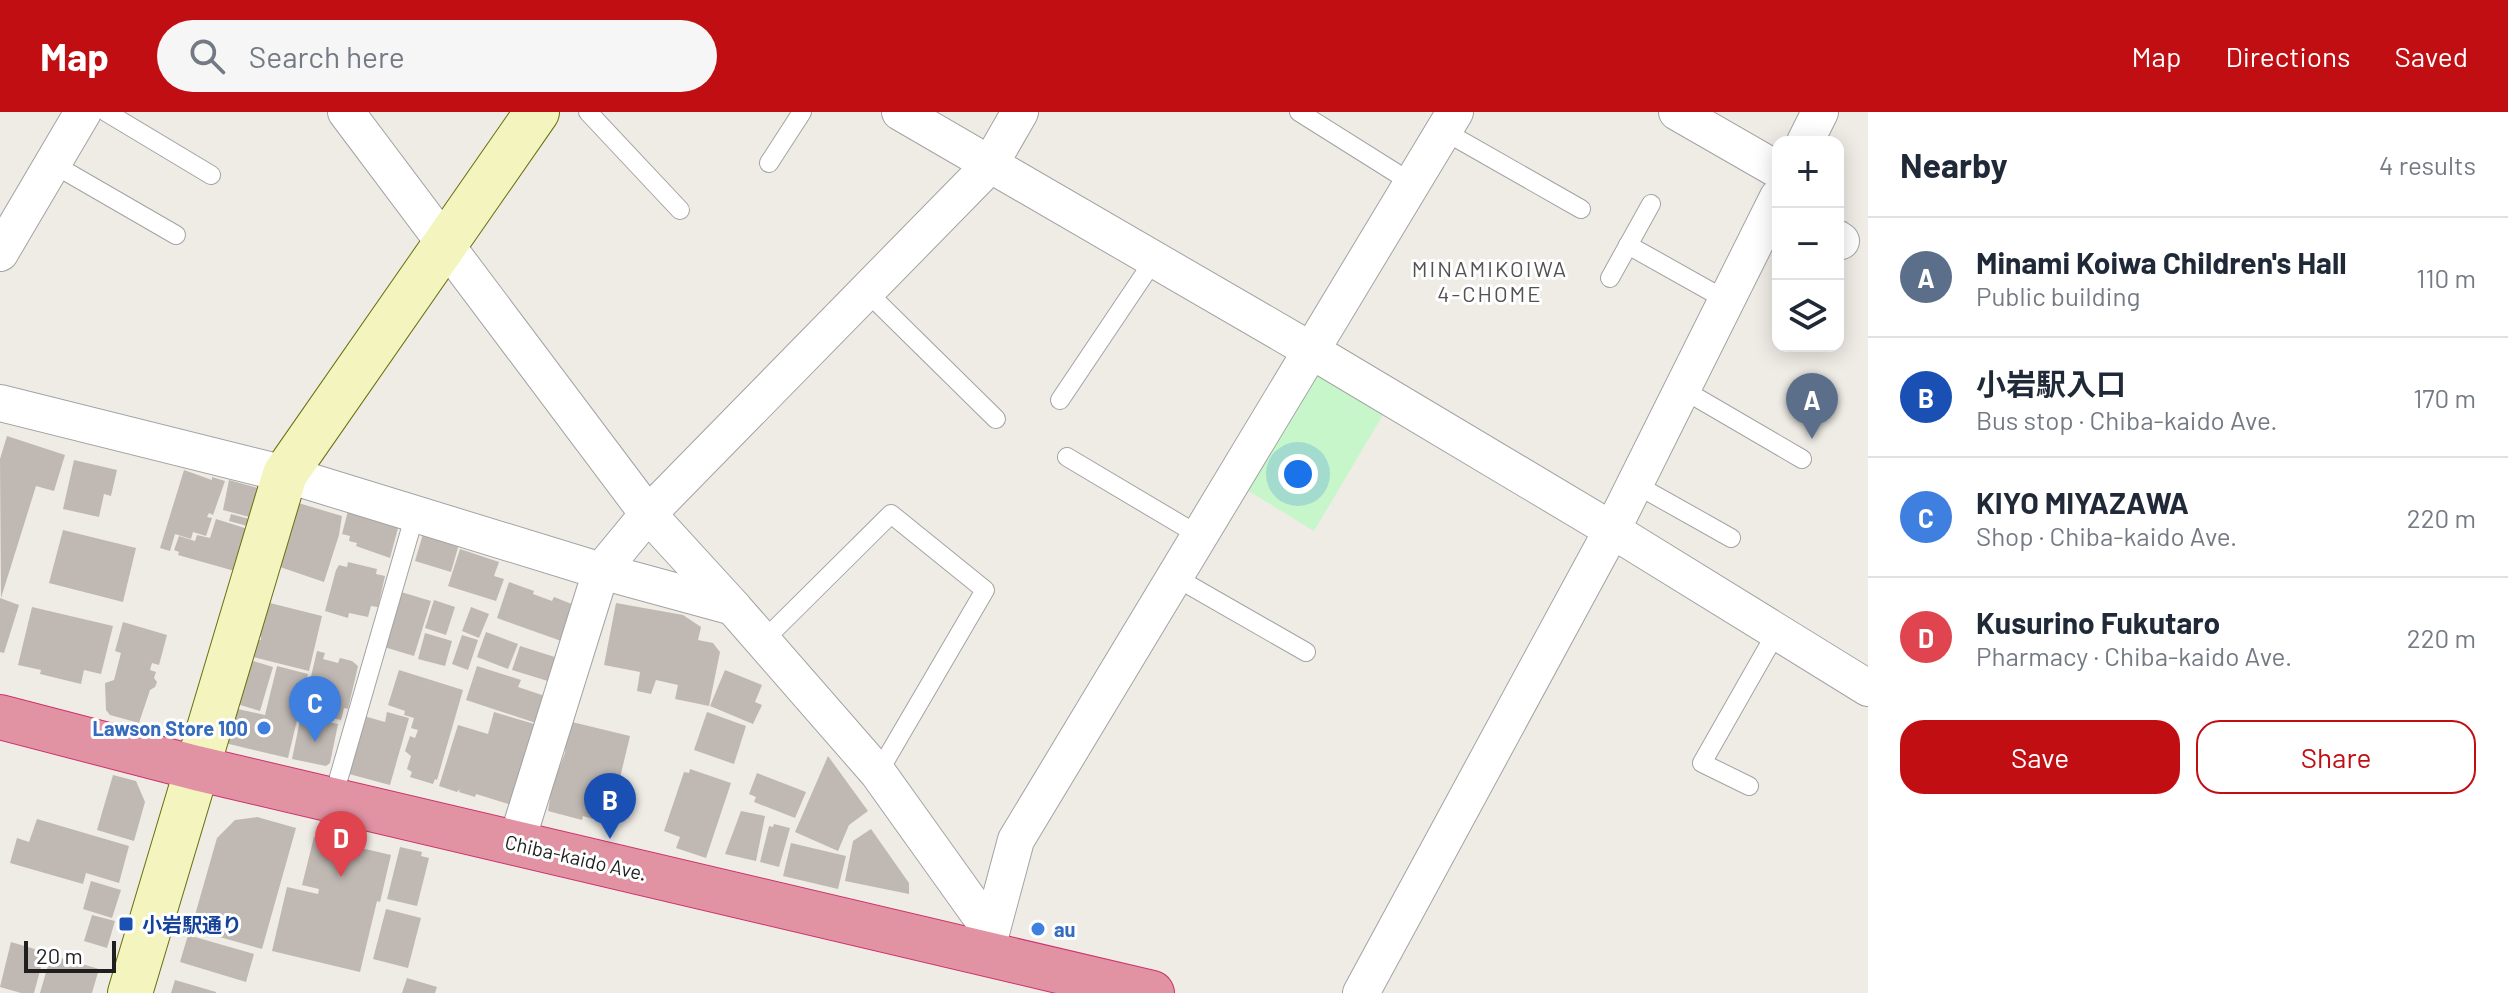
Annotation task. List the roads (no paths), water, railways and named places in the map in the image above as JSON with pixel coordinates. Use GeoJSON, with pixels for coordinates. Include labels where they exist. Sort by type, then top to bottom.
{"type":"FeatureCollection","features":[{"type":"Feature","properties":{"kind":"highway","name":"Chiba-kaido Ave."},"geometry":{"type":"LineString","coordinates":[[0,717],[196,768],[520,844],[988,942],[1065,983],[1152,993]]}},
{"type":"Feature","properties":{"kind":"street"},"geometry":{"type":"LineString","coordinates":[[3,241],[83,112]]}},
{"type":"Feature","properties":{"kind":"street"},"geometry":{"type":"LineString","coordinates":[[346,112],[648,514],[878,773],[988,942]]}},
{"type":"Feature","properties":{"kind":"street"},"geometry":{"type":"LineString","coordinates":[[130,993],[285,474],[537,112]]}},
{"type":"Feature","properties":{"kind":"street"},"geometry":{"type":"LineString","coordinates":[[900,112],[1312,351],[1612,530],[1868,688]]}},
{"type":"Feature","properties":{"kind":"street"},"geometry":{"type":"LineString","coordinates":[[520,844],[523,821],[601,571],[648,514],[989,166],[1020,112]]}},
{"type":"Feature","properties":{"kind":"street"},"geometry":{"type":"LineString","coordinates":[[1677,112],[1772,187]]}},
{"type":"Feature","properties":{"kind":"street"},"geometry":{"type":"LineString","coordinates":[[1808,136],[1820,112]]}},
{"type":"Feature","properties":{"kind":"street"},"geometry":{"type":"LineString","coordinates":[[988,942],[1016,840],[1449,122]]}},
{"type":"Feature","properties":{"kind":"street"},"geometry":{"type":"LineString","coordinates":[[1361,993],[1612,530],[1772,204]]}},
{"type":"Feature","properties":{"kind":"street"},"geometry":{"type":"LineString","coordinates":[[0,403],[285,474],[601,571],[733,607]]}},
{"type":"Feature","properties":{"kind":"lane"},"geometry":{"type":"LineString","coordinates":[[106,112],[211,175]]}},
{"type":"Feature","properties":{"kind":"lane"},"geometry":{"type":"LineString","coordinates":[[588,112],[680,210]]}},
{"type":"Feature","properties":{"kind":"lane"},"geometry":{"type":"LineString","coordinates":[[769,163],[802,112]]}},
{"type":"Feature","properties":{"kind":"lane"},"geometry":{"type":"LineString","coordinates":[[1299,112],[1412,183]]}},
{"type":"Feature","properties":{"kind":"lane"},"geometry":{"type":"LineString","coordinates":[[1449,122],[1581,209]]}},
{"type":"Feature","properties":{"kind":"lane"},"geometry":{"type":"LineString","coordinates":[[53,164],[176,235]]}},
{"type":"Feature","properties":{"kind":"lane"},"geometry":{"type":"LineString","coordinates":[[1610,278],[1651,204]]}},
{"type":"Feature","properties":{"kind":"lane"},"geometry":{"type":"LineString","coordinates":[[1628,245],[1726,300]]}},
{"type":"Feature","properties":{"kind":"lane"},"geometry":{"type":"LineString","coordinates":[[1060,400],[1154,260]]}},
{"type":"Feature","properties":{"kind":"lane"},"geometry":{"type":"LineString","coordinates":[[866,291],[996,419]]}},
{"type":"Feature","properties":{"kind":"lane"},"geometry":{"type":"LineString","coordinates":[[1682,389],[1802,459]]}},
{"type":"Feature","properties":{"kind":"lane"},"geometry":{"type":"LineString","coordinates":[[1067,457],[1200,536]]}},
{"type":"Feature","properties":{"kind":"lane"},"geometry":{"type":"LineString","coordinates":[[1635,484],[1731,538]]}},
{"type":"Feature","properties":{"kind":"lane"},"geometry":{"type":"LineString","coordinates":[[339,777],[415,514]]}},
{"type":"Feature","properties":{"kind":"lane"},"geometry":{"type":"LineString","coordinates":[[763,641],[891,514],[985,590],[878,773]]}},
{"type":"Feature","properties":{"kind":"lane"},"geometry":{"type":"LineString","coordinates":[[1175,577],[1306,652]]}},
{"type":"Feature","properties":{"kind":"lane"},"geometry":{"type":"LineString","coordinates":[[1749,786],[1702,763],[1776,633]]}},
{"type":"Feature","properties":{"kind":"place","name":"Minami Koiwa Children's Hall"},"geometry":{"type":"Point","coordinates":[1812,439]}},
{"type":"Feature","properties":{"kind":"place","name":"Lawson Store 100"},"geometry":{"type":"Point","coordinates":[264,728]}},
{"type":"Feature","properties":{"kind":"place","name":"KIYO MIYAZAWA"},"geometry":{"type":"Point","coordinates":[315,742]}},
{"type":"Feature","properties":{"kind":"place","name":"小岩駅入口"},"geometry":{"type":"Point","coordinates":[610,839]}},
{"type":"Feature","properties":{"kind":"place","name":"Kusurino Fukutaro"},"geometry":{"type":"Point","coordinates":[341,877]}},
{"type":"Feature","properties":{"kind":"place","name":"小岩駅通り"},"geometry":{"type":"Point","coordinates":[126,924]}},
{"type":"Feature","properties":{"kind":"place","name":"au"},"geometry":{"type":"Point","coordinates":[1038,929]}},
{"type":"Feature","properties":{"kind":"district","name":"MINAMIKOIWA 4-CHOME"},"geometry":{"type":"Point","coordinates":[1490,280]}}]}
